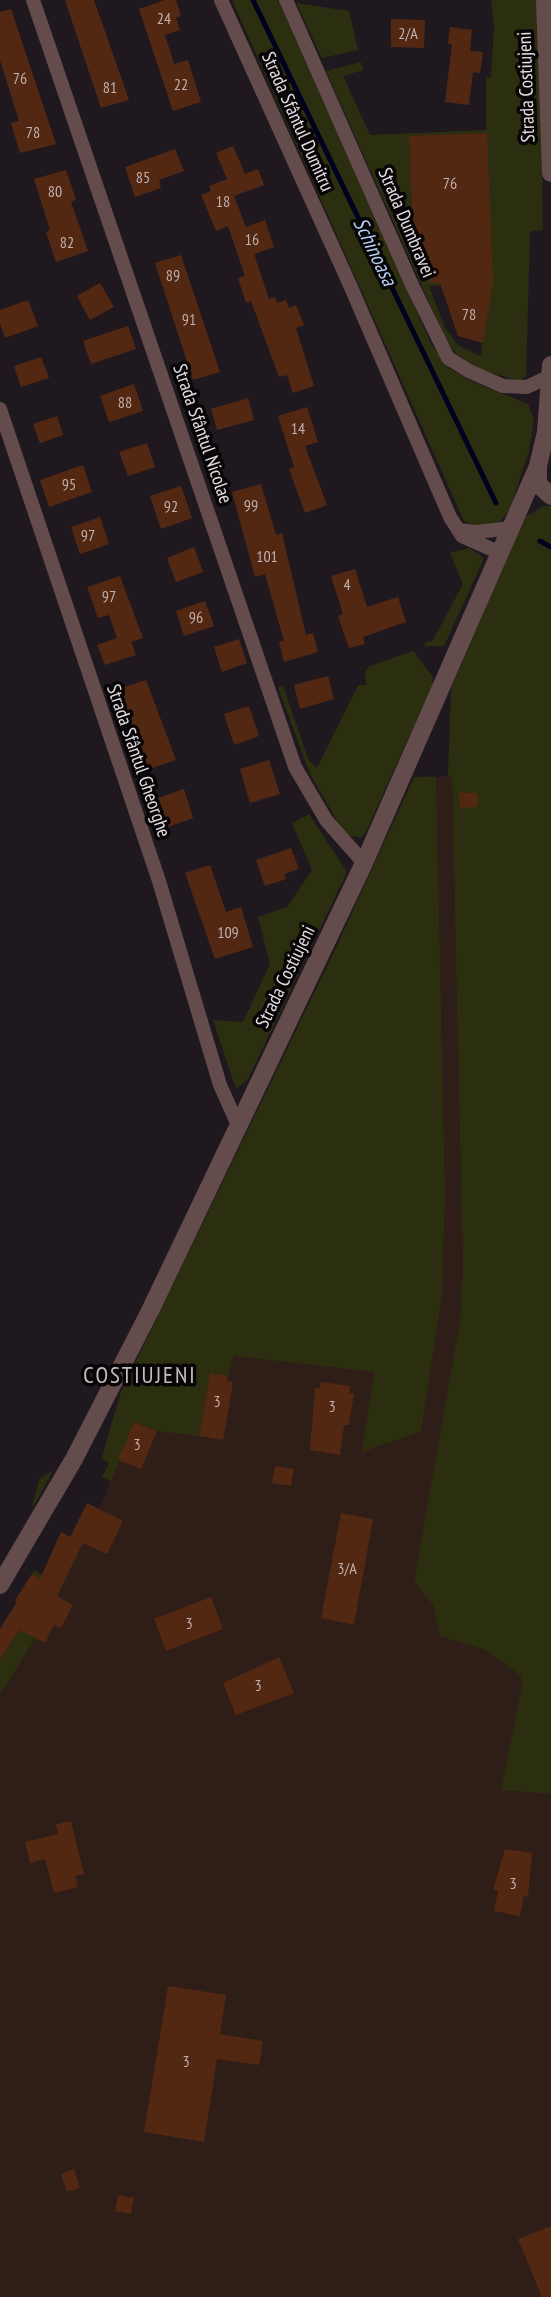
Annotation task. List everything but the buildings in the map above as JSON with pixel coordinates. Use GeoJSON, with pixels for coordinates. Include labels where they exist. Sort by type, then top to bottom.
{"type":"FeatureCollection","features":[{"type":"Feature","properties":{"kind":"street","name":"Strada Sfântul Nicolae"},"geometry":{"type":"LineString","coordinates":[[33,0],[295,767],[326,820],[364,863]]}},
{"type":"Feature","properties":{"kind":"street","name":"Strada Sfântul Dumitru"},"geometry":{"type":"LineString","coordinates":[[221,0],[457,530]]}},
{"type":"Feature","properties":{"kind":"street","name":"Strada Dumbravei"},"geometry":{"type":"LineString","coordinates":[[286,0],[412,285],[449,358],[469,371],[503,386],[527,387],[550,376]]}},
{"type":"Feature","properties":{"kind":"street","name":"Strada Costiujeni"},"geometry":{"type":"LineString","coordinates":[[545,0],[551,173]]}},
{"type":"Feature","properties":{"kind":"street","name":"Strada Costiujeni"},"geometry":{"type":"LineString","coordinates":[[0,1585],[87,1434],[150,1311],[364,863],[498,552],[523,505],[538,466],[550,396],[551,365]]}},
{"type":"Feature","properties":{"kind":"street","name":"Strada Sfântul Gheorghe"},"geometry":{"type":"LineString","coordinates":[[0,409],[159,881],[220,1085],[238,1125]]}},
{"type":"Feature","properties":{"kind":"street"},"geometry":{"type":"LineString","coordinates":[[523,505],[549,495],[538,484],[538,466]]}},
{"type":"Feature","properties":{"kind":"street"},"geometry":{"type":"LineString","coordinates":[[457,530],[477,532],[510,528]]}},
{"type":"Feature","properties":{"kind":"street"},"geometry":{"type":"LineString","coordinates":[[457,530],[462,536],[498,552]]}},
{"type":"Feature","properties":{"kind":"shaded area"},"geometry":{"type":"Polygon","coordinates":[[[551,775],[551,2297],[0,2297],[0,1696],[36,1638],[98,1513],[134,1422],[415,777],[551,775]]]}},
{"type":"Feature","properties":{"kind":"green space"},"geometry":{"type":"Polygon","coordinates":[[[232,0],[278,0],[431,344],[449,368],[471,381],[528,404],[534,420],[529,451],[510,509],[499,523],[481,527],[464,521],[232,0]]]}},
{"type":"Feature","properties":{"kind":"green space"},"geometry":{"type":"Polygon","coordinates":[[[491,0],[539,0],[543,230],[530,231],[526,376],[520,381],[478,369],[456,354],[446,340],[326,71],[361,62],[363,70],[343,76],[370,135],[486,130],[486,77],[491,78],[494,25],[491,0]],[[486,133],[409,137],[413,231],[418,232],[419,255],[429,255],[430,283],[492,281],[486,133]],[[492,282],[429,286],[445,328],[458,345],[480,356],[481,355],[492,282]]]}},
{"type":"Feature","properties":{"kind":"green space"},"geometry":{"type":"Polygon","coordinates":[[[296,3],[349,11],[358,50],[322,58],[296,3]]]}},
{"type":"Feature","properties":{"kind":"green space"},"geometry":{"type":"Polygon","coordinates":[[[544,506],[551,506],[551,1794],[501,1790],[522,1687],[521,1676],[486,1650],[440,1636],[433,1605],[414,1581],[460,1321],[463,1267],[452,777],[448,777],[451,688],[525,517],[544,506]]]}},
{"type":"Feature","properties":{"kind":"green space"},"geometry":{"type":"Polygon","coordinates":[[[469,548],[484,558],[444,646],[424,646],[428,641],[432,642],[463,584],[450,553],[469,548]]]}},
{"type":"Feature","properties":{"kind":"green space"},"geometry":{"type":"Polygon","coordinates":[[[413,651],[433,677],[432,686],[366,832],[361,837],[346,836],[310,774],[278,687],[283,686],[309,761],[317,768],[358,685],[366,685],[365,671],[370,666],[413,651]]]}},
{"type":"Feature","properties":{"kind":"green space"},"geometry":{"type":"Polygon","coordinates":[[[414,777],[436,777],[445,1196],[442,1295],[421,1432],[362,1452],[374,1372],[234,1356],[228,1376],[210,1373],[199,1436],[157,1431],[135,1422],[111,1481],[102,1477],[109,1463],[102,1459],[121,1392],[334,952],[414,777]]]}},
{"type":"Feature","properties":{"kind":"green space"},"geometry":{"type":"Polygon","coordinates":[[[309,814],[347,872],[248,1079],[236,1089],[213,1020],[243,1022],[270,964],[258,917],[287,907],[312,870],[292,823],[309,814]]]}},
{"type":"Feature","properties":{"kind":"green space"},"geometry":{"type":"Polygon","coordinates":[[[53,1470],[34,1506],[32,1505],[40,1478],[53,1470]]]}},
{"type":"Feature","properties":{"kind":"green space"},"geometry":{"type":"Polygon","coordinates":[[[34,1570],[62,1587],[36,1638],[0,1695],[0,1660],[48,1585],[32,1574],[34,1570]]]}},
{"type":"Feature","properties":{"kind":"waterway","name":"Schinoasa"},"geometry":{"type":"LineString","coordinates":[[253,0],[496,503]]}},
{"type":"Feature","properties":{"kind":"waterway","name":"Schinoasa"},"geometry":{"type":"LineString","coordinates":[[540,541],[551,547]]}},
{"type":"Feature","properties":{"kind":"district","name":"COSTIUJENI"},"geometry":{"type":"Point","coordinates":[140,1376]}}]}
